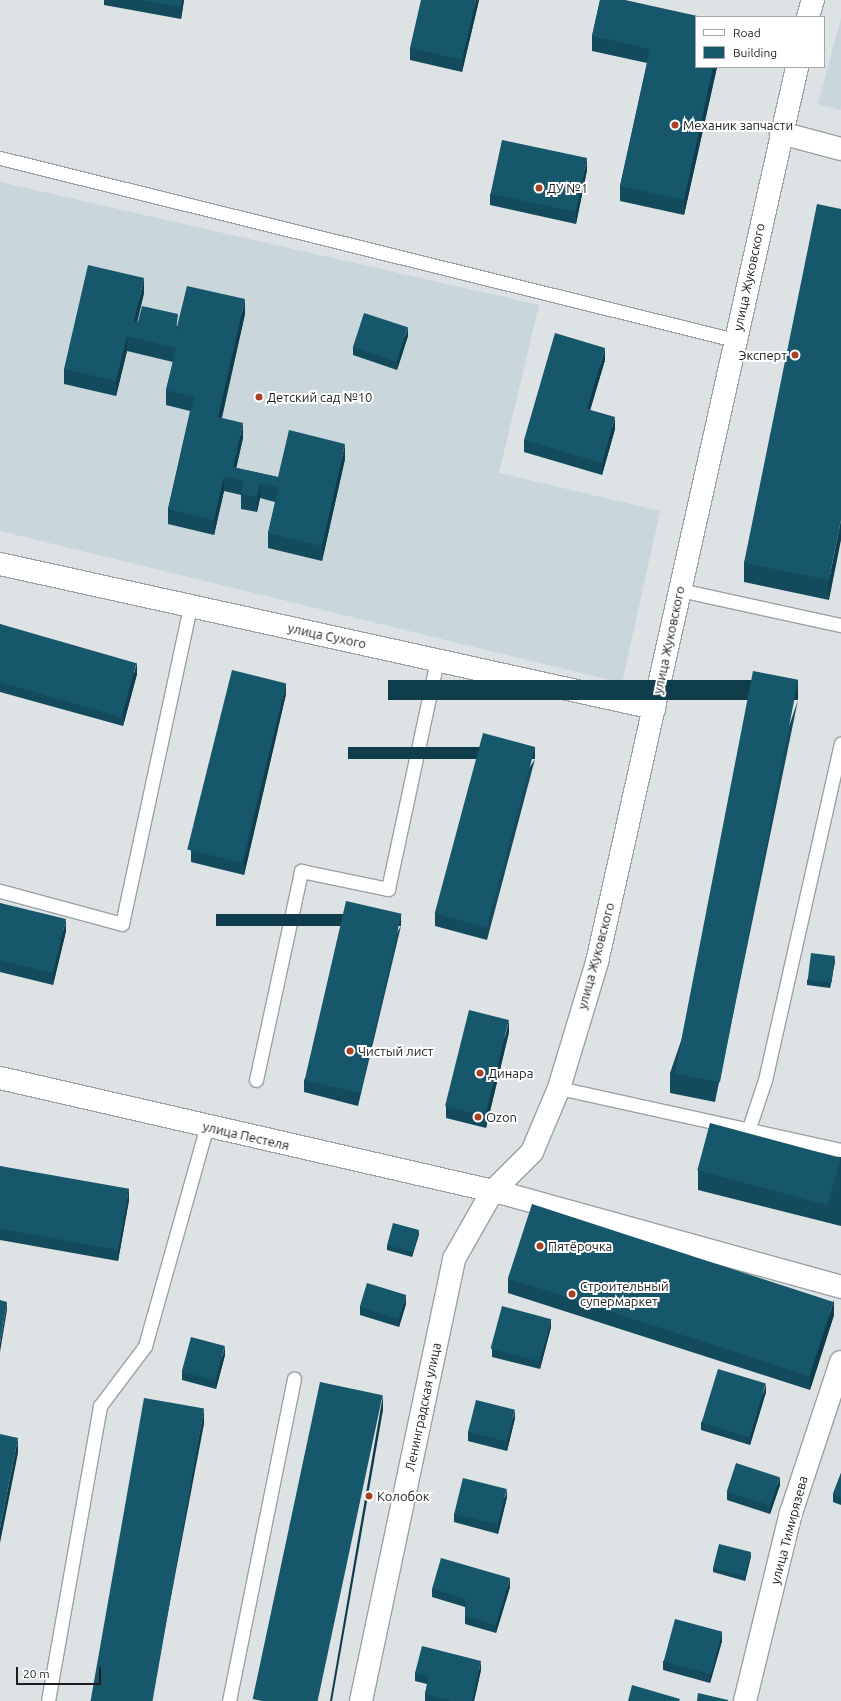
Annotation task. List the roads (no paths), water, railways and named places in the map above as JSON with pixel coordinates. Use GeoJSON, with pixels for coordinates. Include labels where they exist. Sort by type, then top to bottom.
{"type":"FeatureCollection","features":[{"type":"Feature","properties":{"kind":"street"},"geometry":{"type":"LineString","coordinates":[[808,16],[812,0]]}},
{"type":"Feature","properties":{"kind":"street","name":"улица Жуковского"},"geometry":{"type":"LineString","coordinates":[[492,1192],[532,1152],[559,1088],[597,962],[781,133],[797,68]]}},
{"type":"Feature","properties":{"kind":"street"},"geometry":{"type":"LineString","coordinates":[[781,133],[841,149]]}},
{"type":"Feature","properties":{"kind":"street","name":"улица Сухого"},"geometry":{"type":"LineString","coordinates":[[0,564],[654,708]]}},
{"type":"Feature","properties":{"kind":"street","name":"улица Пестеля"},"geometry":{"type":"LineString","coordinates":[[0,1078],[492,1192],[841,1287]]}},
{"type":"Feature","properties":{"kind":"street","name":"Ленинградская улица"},"geometry":{"type":"LineString","coordinates":[[361,1701],[454,1258],[492,1192]]}},
{"type":"Feature","properties":{"kind":"street","name":"улица Тимирязева"},"geometry":{"type":"LineString","coordinates":[[745,1701],[791,1512],[841,1362]]}},
{"type":"Feature","properties":{"kind":"lane"},"geometry":{"type":"LineString","coordinates":[[0,158],[735,340]]}},
{"type":"Feature","properties":{"kind":"lane"},"geometry":{"type":"LineString","coordinates":[[680,590],[841,625]]}},
{"type":"Feature","properties":{"kind":"lane"},"geometry":{"type":"LineString","coordinates":[[0,891],[122,924],[190,606]]}},
{"type":"Feature","properties":{"kind":"lane"},"geometry":{"type":"LineString","coordinates":[[256,1080],[301,871],[388,889],[437,660]]}},
{"type":"Feature","properties":{"kind":"lane"},"geometry":{"type":"LineString","coordinates":[[749,1128],[765,1080],[841,743]]}},
{"type":"Feature","properties":{"kind":"lane"},"geometry":{"type":"LineString","coordinates":[[559,1088],[749,1128],[841,1150]]}},
{"type":"Feature","properties":{"kind":"lane"},"geometry":{"type":"LineString","coordinates":[[48,1701],[100,1406],[145,1346],[206,1126]]}},
{"type":"Feature","properties":{"kind":"lane"},"geometry":{"type":"LineString","coordinates":[[229,1701],[294,1378]]}},
{"type":"Feature","properties":{"kind":"place","name":"Механик запчасти"},"geometry":{"type":"Point","coordinates":[675,125]}},
{"type":"Feature","properties":{"kind":"place","name":"ДУ №1"},"geometry":{"type":"Point","coordinates":[539,188]}},
{"type":"Feature","properties":{"kind":"place","name":"Эксперт"},"geometry":{"type":"Point","coordinates":[795,355]}},
{"type":"Feature","properties":{"kind":"place","name":"Детский сад №10"},"geometry":{"type":"Point","coordinates":[259,397]}},
{"type":"Feature","properties":{"kind":"place","name":"Чистый лист"},"geometry":{"type":"Point","coordinates":[350,1051]}},
{"type":"Feature","properties":{"kind":"place","name":"Динара"},"geometry":{"type":"Point","coordinates":[480,1073]}},
{"type":"Feature","properties":{"kind":"place","name":"Ozon"},"geometry":{"type":"Point","coordinates":[478,1117]}},
{"type":"Feature","properties":{"kind":"place","name":"Пятёрочка"},"geometry":{"type":"Point","coordinates":[540,1246]}},
{"type":"Feature","properties":{"kind":"place","name":"Строительный супермаркет"},"geometry":{"type":"Point","coordinates":[572,1294]}},
{"type":"Feature","properties":{"kind":"place","name":"Колобок"},"geometry":{"type":"Point","coordinates":[369,1496]}}]}
